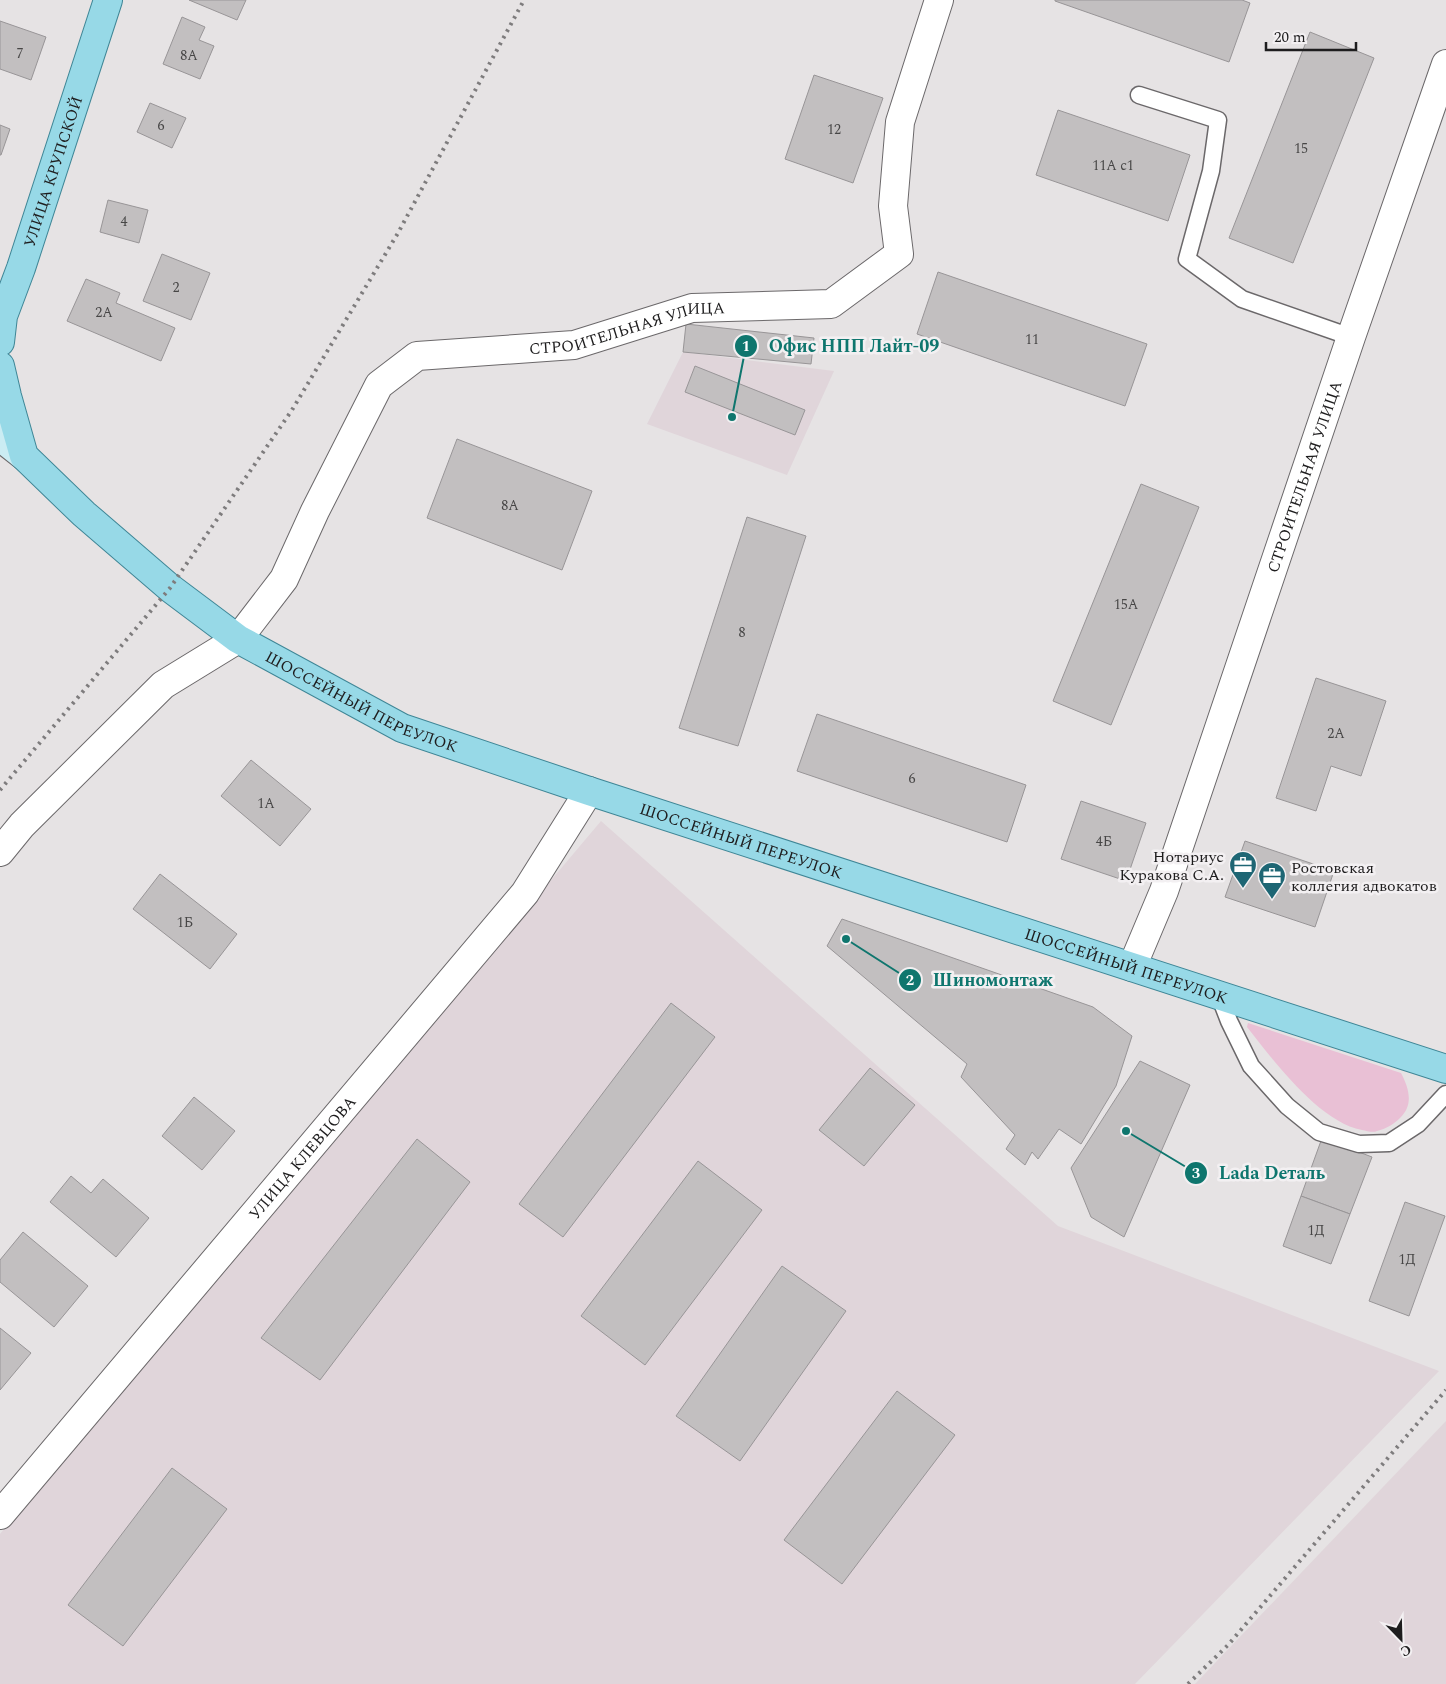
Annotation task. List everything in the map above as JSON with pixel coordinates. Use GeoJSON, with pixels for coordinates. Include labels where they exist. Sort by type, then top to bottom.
{"type":"FeatureCollection","features":[{"type":"Feature","properties":{"kind":"main road","name":"УЛИЦА КРУПСКОЙ"},"geometry":{"type":"LineString","coordinates":[[1,325],[108,0]]}},
{"type":"Feature","properties":{"kind":"main road"},"geometry":{"type":"LineString","coordinates":[[0,366],[24,456]]}},
{"type":"Feature","properties":{"kind":"main road"},"geometry":{"type":"LineString","coordinates":[[0,437],[24,456]]}},
{"type":"Feature","properties":{"kind":"main road","name":"ШОССЕЙНЫЙ ПЕРЕУЛОК"},"geometry":{"type":"LineString","coordinates":[[24,456],[84,514],[170,588],[238,638],[402,728],[589,791],[1446,1069]]}},
{"type":"Feature","properties":{"kind":"street","name":"СТРОИТЕЛЬНАЯ УЛИЦА"},"geometry":{"type":"LineString","coordinates":[[238,638],[284,579],[314,511],[380,385],[417,356],[574,345],[692,308],[831,304],[899,254],[893,206],[900,122],[939,0]]}},
{"type":"Feature","properties":{"kind":"street","name":"СТРОИТЕЛЬНАЯ УЛИЦА"},"geometry":{"type":"LineString","coordinates":[[1132,967],[1164,891],[1351,337],[1446,64]]}},
{"type":"Feature","properties":{"kind":"street"},"geometry":{"type":"LineString","coordinates":[[0,852],[22,825],[163,684],[238,638]]}},
{"type":"Feature","properties":{"kind":"street","name":"УЛИЦА КЛЕВЦОВА"},"geometry":{"type":"LineString","coordinates":[[0,1515],[525,893],[589,791]]}},
{"type":"Feature","properties":{"kind":"lane"},"geometry":{"type":"LineString","coordinates":[[1139,95],[1218,120],[1211,170],[1187,258],[1242,299],[1351,337]]}},
{"type":"Feature","properties":{"kind":"lane"},"geometry":{"type":"LineString","coordinates":[[1219,995],[1229,1021],[1251,1066],[1287,1106],[1319,1132],[1360,1144],[1389,1143],[1418,1124],[1446,1094]]}},
{"type":"Feature","properties":{"kind":"shaded area"},"geometry":{"type":"Polygon","coordinates":[[[683,352],[834,371],[787,475],[647,424],[683,352]]]}},
{"type":"Feature","properties":{"kind":"shaded area"},"geometry":{"type":"Polygon","coordinates":[[[601,821],[1058,1226],[1439,1371],[1135,1684],[0,1684],[0,1534],[601,821]]]}},
{"type":"Feature","properties":{"kind":"shaded area"},"geometry":{"type":"Polygon","coordinates":[[[1248,1023],[1401,1073],[1408,1090],[1409,1102],[1407,1108],[1400,1118],[1392,1124],[1375,1132],[1346,1125],[1314,1103],[1298,1088],[1247,1027],[1248,1023]]]}},
{"type":"Feature","properties":{"kind":"shaded area"},"geometry":{"type":"Polygon","coordinates":[[[1446,1421],[1446,1684],[1195,1684],[1446,1421]]]}},
{"type":"Feature","properties":{"kind":"building"},"geometry":{"type":"Polygon","coordinates":[[[189,0],[246,0],[237,20],[189,0]]]}},
{"type":"Feature","properties":{"kind":"building"},"geometry":{"type":"Polygon","coordinates":[[[1055,0],[1242,0],[1250,3],[1229,62],[1055,0]]]}},
{"type":"Feature","properties":{"kind":"building"},"geometry":{"type":"Polygon","coordinates":[[[182,17],[205,27],[199,40],[214,46],[200,79],[163,64],[182,17]]]}},
{"type":"Feature","properties":{"kind":"building"},"geometry":{"type":"Polygon","coordinates":[[[0,21],[46,37],[31,80],[0,69],[0,21]]]}},
{"type":"Feature","properties":{"kind":"building"},"geometry":{"type":"Polygon","coordinates":[[[1310,32],[1374,58],[1293,263],[1229,238],[1310,32]]]}},
{"type":"Feature","properties":{"kind":"building"},"geometry":{"type":"Polygon","coordinates":[[[814,75],[883,98],[853,183],[785,159],[814,75]]]}},
{"type":"Feature","properties":{"kind":"building"},"geometry":{"type":"Polygon","coordinates":[[[150,103],[186,118],[172,148],[137,132],[150,103]]]}},
{"type":"Feature","properties":{"kind":"building"},"geometry":{"type":"Polygon","coordinates":[[[1058,110],[1190,155],[1168,221],[1036,175],[1058,110]]]}},
{"type":"Feature","properties":{"kind":"building"},"geometry":{"type":"Polygon","coordinates":[[[0,125],[10,129],[1,155],[0,155],[0,125]]]}},
{"type":"Feature","properties":{"kind":"building"},"geometry":{"type":"Polygon","coordinates":[[[108,200],[148,210],[139,243],[100,232],[108,200]]]}},
{"type":"Feature","properties":{"kind":"building"},"geometry":{"type":"Polygon","coordinates":[[[162,254],[210,273],[191,320],[143,301],[162,254]]]}},
{"type":"Feature","properties":{"kind":"building"},"geometry":{"type":"Polygon","coordinates":[[[938,272],[1147,344],[1125,406],[917,334],[938,272]]]}},
{"type":"Feature","properties":{"kind":"building"},"geometry":{"type":"Polygon","coordinates":[[[86,279],[120,293],[116,303],[175,328],[161,361],[67,321],[86,279]]]}},
{"type":"Feature","properties":{"kind":"building"},"geometry":{"type":"Polygon","coordinates":[[[686,324],[814,338],[811,364],[683,352],[686,324]]]}},
{"type":"Feature","properties":{"kind":"building"},"geometry":{"type":"Polygon","coordinates":[[[695,366],[805,410],[795,435],[685,392],[695,366]]]}},
{"type":"Feature","properties":{"kind":"building"},"geometry":{"type":"Polygon","coordinates":[[[457,439],[592,491],[562,570],[427,518],[457,439]]]}},
{"type":"Feature","properties":{"kind":"building"},"geometry":{"type":"Polygon","coordinates":[[[1141,484],[1199,507],[1111,725],[1053,701],[1141,484]]]}},
{"type":"Feature","properties":{"kind":"building"},"geometry":{"type":"Polygon","coordinates":[[[747,517],[806,536],[738,746],[679,728],[747,517]]]}},
{"type":"Feature","properties":{"kind":"building"},"geometry":{"type":"Polygon","coordinates":[[[1316,678],[1386,701],[1361,776],[1331,766],[1316,811],[1276,798],[1316,678]]]}},
{"type":"Feature","properties":{"kind":"building"},"geometry":{"type":"Polygon","coordinates":[[[817,714],[1026,785],[1007,842],[797,771],[817,714]]]}},
{"type":"Feature","properties":{"kind":"building"},"geometry":{"type":"Polygon","coordinates":[[[251,760],[311,809],[280,846],[221,796],[251,760]]]}},
{"type":"Feature","properties":{"kind":"building"},"geometry":{"type":"Polygon","coordinates":[[[1081,801],[1146,823],[1126,881],[1061,859],[1081,801]]]}},
{"type":"Feature","properties":{"kind":"building"},"geometry":{"type":"Polygon","coordinates":[[[1245,841],[1334,871],[1315,927],[1225,897],[1245,841]]]}},
{"type":"Feature","properties":{"kind":"building"},"geometry":{"type":"Polygon","coordinates":[[[160,874],[237,934],[210,969],[133,909],[160,874]]]}},
{"type":"Feature","properties":{"kind":"building"},"geometry":{"type":"Polygon","coordinates":[[[842,919],[1093,1007],[1132,1036],[1116,1086],[1081,1144],[1059,1129],[1038,1159],[1032,1152],[1025,1165],[1006,1149],[1015,1135],[961,1077],[967,1064],[827,946],[842,919]]]}},
{"type":"Feature","properties":{"kind":"building"},"geometry":{"type":"Polygon","coordinates":[[[671,1003],[715,1037],[563,1237],[519,1204],[671,1003]]]}},
{"type":"Feature","properties":{"kind":"building"},"geometry":{"type":"Polygon","coordinates":[[[1140,1061],[1190,1085],[1124,1237],[1091,1217],[1071,1168],[1140,1061]]]}},
{"type":"Feature","properties":{"kind":"building"},"geometry":{"type":"Polygon","coordinates":[[[870,1068],[915,1105],[864,1166],[819,1130],[870,1068]]]}},
{"type":"Feature","properties":{"kind":"building"},"geometry":{"type":"Polygon","coordinates":[[[194,1097],[235,1131],[202,1170],[162,1136],[194,1097]]]}},
{"type":"Feature","properties":{"kind":"building"},"geometry":{"type":"Polygon","coordinates":[[[1322,1138],[1372,1157],[1350,1214],[1301,1196],[1322,1138]]]}},
{"type":"Feature","properties":{"kind":"building"},"geometry":{"type":"Polygon","coordinates":[[[417,1139],[470,1182],[320,1380],[261,1338],[417,1139]]]}},
{"type":"Feature","properties":{"kind":"building"},"geometry":{"type":"Polygon","coordinates":[[[698,1161],[762,1210],[645,1365],[581,1316],[698,1161]]]}},
{"type":"Feature","properties":{"kind":"building"},"geometry":{"type":"Polygon","coordinates":[[[71,1176],[91,1193],[103,1179],[149,1218],[116,1257],[50,1202],[71,1176]]]}},
{"type":"Feature","properties":{"kind":"building"},"geometry":{"type":"Polygon","coordinates":[[[1301,1196],[1350,1214],[1331,1264],[1283,1246],[1301,1196]]]}},
{"type":"Feature","properties":{"kind":"building"},"geometry":{"type":"Polygon","coordinates":[[[1405,1202],[1445,1216],[1409,1316],[1369,1301],[1405,1202]]]}},
{"type":"Feature","properties":{"kind":"building"},"geometry":{"type":"Polygon","coordinates":[[[23,1232],[88,1286],[54,1327],[0,1282],[0,1260],[23,1232]]]}},
{"type":"Feature","properties":{"kind":"building"},"geometry":{"type":"Polygon","coordinates":[[[782,1266],[846,1311],[740,1461],[676,1416],[782,1266]]]}},
{"type":"Feature","properties":{"kind":"building"},"geometry":{"type":"Polygon","coordinates":[[[0,1328],[31,1353],[0,1390],[0,1328]]]}},
{"type":"Feature","properties":{"kind":"building"},"geometry":{"type":"Polygon","coordinates":[[[897,1391],[955,1435],[842,1584],[784,1540],[897,1391]]]}},
{"type":"Feature","properties":{"kind":"building"},"geometry":{"type":"Polygon","coordinates":[[[172,1468],[227,1509],[123,1646],[68,1605],[172,1468]]]}},
{"type":"Feature","properties":{"kind":"railway"},"geometry":{"type":"LineString","coordinates":[[0,790],[170,588],[292,410],[398,233],[524,0]]}},
{"type":"Feature","properties":{"kind":"railway"},"geometry":{"type":"LineString","coordinates":[[1188,1684],[1228,1645],[1446,1390]]}},
{"type":"Feature","properties":{"kind":"place","name":"Офис НПП Лайт-09"},"geometry":{"type":"Point","coordinates":[732,417]}},
{"type":"Feature","properties":{"kind":"place","name":"Нотариус Куракова С.А."},"geometry":{"type":"Point","coordinates":[1243,889]}},
{"type":"Feature","properties":{"kind":"place","name":"Ростовская коллегия адвокатов"},"geometry":{"type":"Point","coordinates":[1272,900]}},
{"type":"Feature","properties":{"kind":"place","name":"Шиномонтаж"},"geometry":{"type":"Point","coordinates":[846,939]}},
{"type":"Feature","properties":{"kind":"place","name":"Lada Dеталь"},"geometry":{"type":"Point","coordinates":[1126,1131]}}]}
